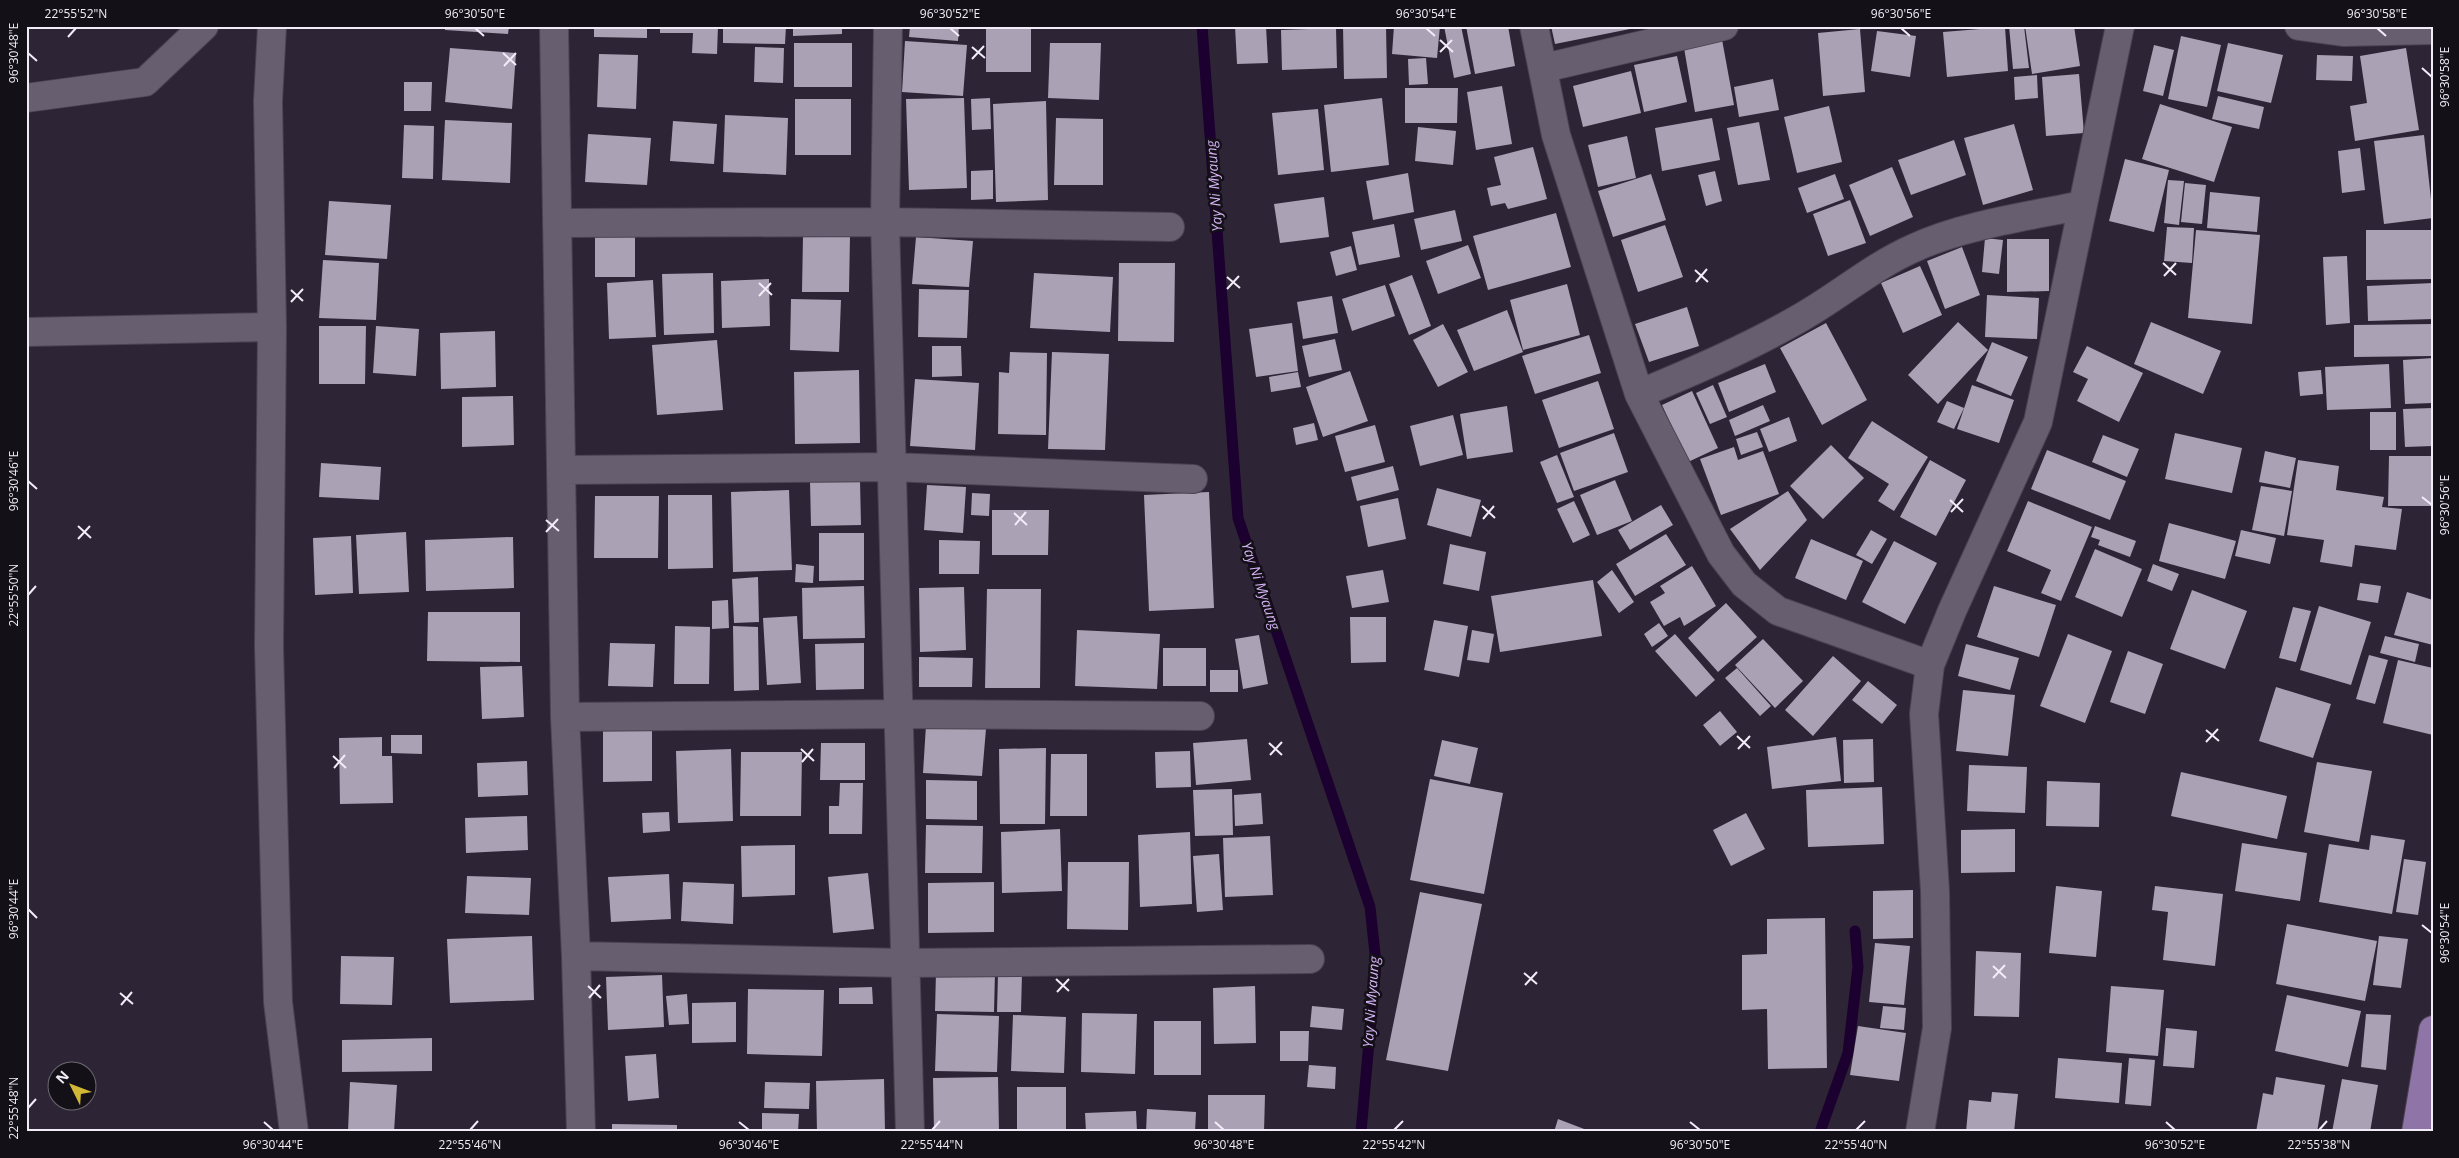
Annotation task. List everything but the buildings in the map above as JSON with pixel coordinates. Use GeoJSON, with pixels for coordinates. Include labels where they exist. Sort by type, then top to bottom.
{"type":"FeatureCollection","features":[{"type":"Feature","properties":{"kind":"main road"},"geometry":{"type":"LineString","coordinates":[[2416,1132],[2426,1104],[2433,1030]]}},
{"type":"Feature","properties":{"kind":"street"},"geometry":{"type":"LineString","coordinates":[[26,98],[145,82],[204,26]]}},
{"type":"Feature","properties":{"kind":"street"},"geometry":{"type":"LineString","coordinates":[[272,26],[268,102],[272,328],[270,715],[278,1002],[294,1132]]}},
{"type":"Feature","properties":{"kind":"street"},"geometry":{"type":"LineString","coordinates":[[554,26],[563,470],[565,717],[576,956],[581,1132]]}},
{"type":"Feature","properties":{"kind":"street"},"geometry":{"type":"LineString","coordinates":[[888,26],[885,222],[897,714],[910,1132]]}},
{"type":"Feature","properties":{"kind":"street"},"geometry":{"type":"LineString","coordinates":[[1534,26],[1556,135],[1639,394],[1721,554],[1744,584],[1778,611],[1930,665]]}},
{"type":"Feature","properties":{"kind":"street"},"geometry":{"type":"LineString","coordinates":[[1544,68],[1724,26]]}},
{"type":"Feature","properties":{"kind":"street"},"geometry":{"type":"LineString","coordinates":[[1920,1132],[1936,1028],[1935,891],[1924,714],[1930,665],[1952,610],[2038,422],[2120,26]]}},
{"type":"Feature","properties":{"kind":"street"},"geometry":{"type":"LineString","coordinates":[[2299,26],[2343,32],[2433,30]]}},
{"type":"Feature","properties":{"kind":"street"},"geometry":{"type":"LineString","coordinates":[[1639,394],[1733,354],[1802,317],[1858,279],[1914,248],[1982,226],[2083,205]]}},
{"type":"Feature","properties":{"kind":"street"},"geometry":{"type":"LineString","coordinates":[[557,223],[885,222],[1170,227]]}},
{"type":"Feature","properties":{"kind":"street"},"geometry":{"type":"LineString","coordinates":[[26,332],[272,328]]}},
{"type":"Feature","properties":{"kind":"street"},"geometry":{"type":"LineString","coordinates":[[563,470],[891,467],[1193,479]]}},
{"type":"Feature","properties":{"kind":"street"},"geometry":{"type":"LineString","coordinates":[[565,717],[897,714],[1200,716]]}},
{"type":"Feature","properties":{"kind":"street"},"geometry":{"type":"LineString","coordinates":[[576,956],[904,963],[1310,959]]}},
{"type":"Feature","properties":{"kind":"waterway","name":"Yay Ni Myaung"},"geometry":{"type":"LineString","coordinates":[[1202,26],[1238,518],[1370,907],[1376,963],[1361,1132]]}},
{"type":"Feature","properties":{"kind":"waterway"},"geometry":{"type":"LineString","coordinates":[[1820,1132],[1848,1053],[1858,967],[1855,931]]}}]}
